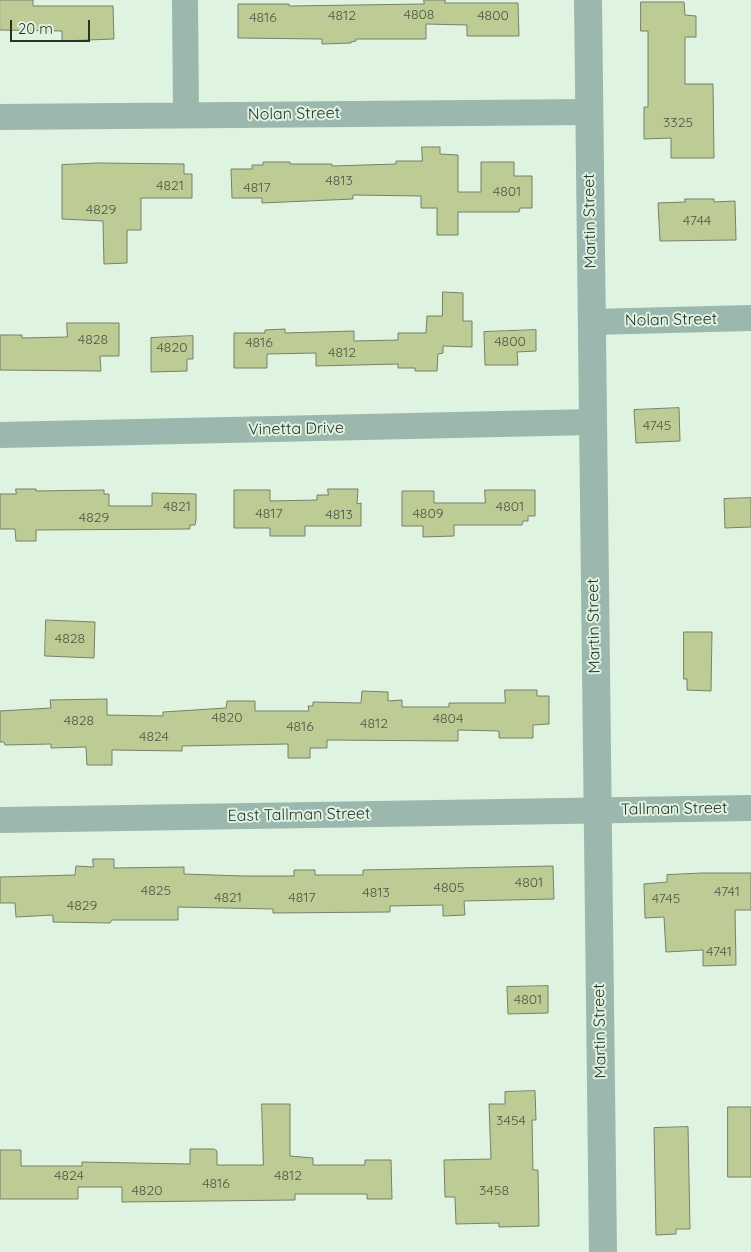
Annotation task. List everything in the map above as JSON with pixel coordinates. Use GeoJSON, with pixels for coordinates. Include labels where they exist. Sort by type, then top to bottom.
{"type":"FeatureCollection","features":[{"type":"Feature","properties":{"kind":"street"},"geometry":{"type":"LineString","coordinates":[[185,0],[186,116]]}},
{"type":"Feature","properties":{"kind":"street","name":"Martin Street"},"geometry":{"type":"LineString","coordinates":[[588,0],[603,1252]]}},
{"type":"Feature","properties":{"kind":"street","name":"Nolan Street"},"geometry":{"type":"LineString","coordinates":[[0,118],[588,112]]}},
{"type":"Feature","properties":{"kind":"street","name":"Nolan Street"},"geometry":{"type":"LineString","coordinates":[[591,322],[751,318]]}},
{"type":"Feature","properties":{"kind":"street","name":"Vinetta Drive"},"geometry":{"type":"LineString","coordinates":[[0,435],[592,422]]}},
{"type":"Feature","properties":{"kind":"street","name":"Tallman Street"},"geometry":{"type":"LineString","coordinates":[[597,811],[751,808]]}},
{"type":"Feature","properties":{"kind":"street","name":"East Tallman Street"},"geometry":{"type":"LineString","coordinates":[[0,820],[597,811]]}},
{"type":"Feature","properties":{"kind":"building"},"geometry":{"type":"Polygon","coordinates":[[[0,0],[33,0],[33,6],[113,6],[114,39],[62,41],[62,31],[0,30],[0,0]]]}},
{"type":"Feature","properties":{"kind":"building"},"geometry":{"type":"Polygon","coordinates":[[[424,0],[445,0],[445,3],[518,3],[519,36],[467,36],[467,25],[426,24],[426,39],[356,39],[356,41],[351,43],[322,44],[322,39],[238,38],[238,4],[289,4],[289,6],[424,4],[424,0]]]}},
{"type":"Feature","properties":{"kind":"building"},"geometry":{"type":"Polygon","coordinates":[[[641,2],[684,2],[685,15],[696,16],[696,37],[685,37],[685,84],[713,84],[714,158],[671,158],[671,138],[644,139],[644,107],[648,107],[648,31],[641,31],[641,2]]]}},
{"type":"Feature","properties":{"kind":"building"},"geometry":{"type":"Polygon","coordinates":[[[422,147],[440,147],[440,154],[458,155],[458,192],[481,192],[481,162],[514,162],[514,176],[532,176],[532,208],[520,208],[519,212],[458,212],[458,235],[437,235],[437,208],[421,208],[421,196],[353,195],[353,199],[262,203],[262,198],[232,198],[231,169],[252,169],[252,165],[263,165],[263,162],[332,164],[332,166],[396,164],[396,161],[422,161],[422,147]]]}},
{"type":"Feature","properties":{"kind":"building"},"geometry":{"type":"Polygon","coordinates":[[[98,163],[184,164],[184,174],[192,174],[192,198],[141,198],[141,230],[127,230],[127,263],[104,264],[103,221],[62,219],[62,165],[98,163]]]}},
{"type":"Feature","properties":{"kind":"building"},"geometry":{"type":"Polygon","coordinates":[[[685,199],[714,199],[714,202],[735,201],[736,240],[660,241],[658,203],[685,202],[685,199]]]}},
{"type":"Feature","properties":{"kind":"building"},"geometry":{"type":"Polygon","coordinates":[[[443,292],[463,293],[463,321],[472,321],[472,347],[443,346],[443,353],[438,354],[437,371],[415,371],[415,368],[398,368],[398,364],[316,366],[316,353],[267,354],[267,368],[234,368],[234,333],[265,333],[265,330],[285,329],[285,333],[354,331],[354,341],[398,340],[398,333],[426,333],[427,316],[442,316],[443,292]]]}},
{"type":"Feature","properties":{"kind":"building"},"geometry":{"type":"Polygon","coordinates":[[[67,323],[119,323],[119,356],[100,356],[101,371],[0,370],[0,335],[22,335],[22,338],[67,337],[67,323]]]}},
{"type":"Feature","properties":{"kind":"building"},"geometry":{"type":"Polygon","coordinates":[[[536,330],[536,351],[517,352],[518,365],[485,365],[484,332],[536,330]]]}},
{"type":"Feature","properties":{"kind":"building"},"geometry":{"type":"Polygon","coordinates":[[[193,336],[193,359],[187,359],[187,371],[151,372],[151,338],[193,336]]]}},
{"type":"Feature","properties":{"kind":"building"},"geometry":{"type":"Polygon","coordinates":[[[679,408],[680,441],[636,443],[634,410],[679,408]]]}},
{"type":"Feature","properties":{"kind":"building"},"geometry":{"type":"Polygon","coordinates":[[[16,489],[36,489],[36,491],[104,490],[104,494],[109,494],[109,506],[152,506],[152,493],[196,494],[196,520],[195,525],[190,525],[190,529],[36,530],[36,541],[16,541],[15,529],[0,529],[0,494],[16,494],[16,489]]]}},
{"type":"Feature","properties":{"kind":"building"},"geometry":{"type":"Polygon","coordinates":[[[328,489],[358,489],[357,504],[361,503],[361,526],[305,526],[305,536],[270,536],[270,528],[234,528],[234,490],[270,490],[270,501],[317,500],[317,495],[328,495],[328,489]]]}},
{"type":"Feature","properties":{"kind":"building"},"geometry":{"type":"Polygon","coordinates":[[[485,490],[535,490],[535,516],[528,516],[528,521],[523,521],[522,525],[454,525],[454,536],[423,537],[423,526],[402,526],[402,491],[434,491],[434,503],[485,503],[485,490]]]}},
{"type":"Feature","properties":{"kind":"building"},"geometry":{"type":"Polygon","coordinates":[[[751,498],[751,527],[725,528],[724,499],[751,498]]]}},
{"type":"Feature","properties":{"kind":"building"},"geometry":{"type":"Polygon","coordinates":[[[46,620],[95,622],[94,658],[45,656],[46,620]]]}},
{"type":"Feature","properties":{"kind":"building"},"geometry":{"type":"Polygon","coordinates":[[[684,632],[712,632],[711,691],[687,690],[687,679],[684,679],[684,632]]]}},
{"type":"Feature","properties":{"kind":"building"},"geometry":{"type":"Polygon","coordinates":[[[505,690],[537,690],[537,696],[549,696],[549,724],[533,725],[533,738],[499,738],[499,731],[458,730],[458,741],[327,740],[327,748],[310,748],[310,758],[288,758],[288,744],[182,746],[182,751],[112,750],[112,765],[87,765],[86,747],[51,748],[51,744],[5,745],[4,742],[0,742],[0,711],[51,708],[50,700],[107,699],[107,715],[163,716],[163,712],[226,708],[227,701],[255,701],[255,711],[309,711],[308,706],[313,706],[313,702],[361,703],[362,691],[388,692],[388,701],[402,700],[402,707],[449,707],[449,703],[505,703],[505,690]]]}},
{"type":"Feature","properties":{"kind":"building"},"geometry":{"type":"Polygon","coordinates":[[[93,859],[114,859],[114,868],[184,867],[184,874],[243,876],[294,876],[294,870],[315,870],[315,875],[363,875],[363,870],[553,866],[554,899],[464,901],[465,915],[443,916],[443,905],[390,906],[390,912],[273,913],[273,909],[178,907],[178,920],[112,920],[110,923],[53,922],[53,915],[16,917],[15,903],[0,903],[0,877],[75,875],[76,866],[93,867],[93,859]]]}},
{"type":"Feature","properties":{"kind":"building"},"geometry":{"type":"Polygon","coordinates":[[[751,873],[751,910],[735,910],[736,965],[703,966],[703,950],[666,952],[664,917],[645,918],[644,884],[667,882],[667,875],[751,873]]]}},
{"type":"Feature","properties":{"kind":"building"},"geometry":{"type":"Polygon","coordinates":[[[548,986],[548,1013],[508,1014],[507,987],[548,986]]]}},
{"type":"Feature","properties":{"kind":"building"},"geometry":{"type":"Polygon","coordinates":[[[535,1091],[536,1120],[532,1120],[533,1170],[538,1170],[539,1226],[499,1227],[499,1223],[456,1224],[455,1197],[445,1197],[444,1160],[491,1159],[489,1104],[505,1104],[505,1092],[535,1091]]]}},
{"type":"Feature","properties":{"kind":"building"},"geometry":{"type":"Polygon","coordinates":[[[262,1104],[290,1104],[290,1156],[313,1158],[313,1165],[365,1165],[365,1160],[391,1160],[392,1199],[367,1199],[367,1194],[295,1194],[295,1200],[122,1202],[122,1187],[78,1187],[78,1199],[0,1199],[0,1150],[21,1150],[21,1166],[82,1166],[82,1162],[190,1164],[190,1149],[214,1149],[217,1151],[217,1165],[263,1165],[262,1104]]]}},
{"type":"Feature","properties":{"kind":"building"},"geometry":{"type":"Polygon","coordinates":[[[728,1107],[751,1107],[751,1177],[728,1177],[728,1107]]]}},
{"type":"Feature","properties":{"kind":"building"},"geometry":{"type":"Polygon","coordinates":[[[688,1127],[690,1229],[676,1229],[676,1234],[656,1235],[654,1128],[688,1127]]]}}]}
